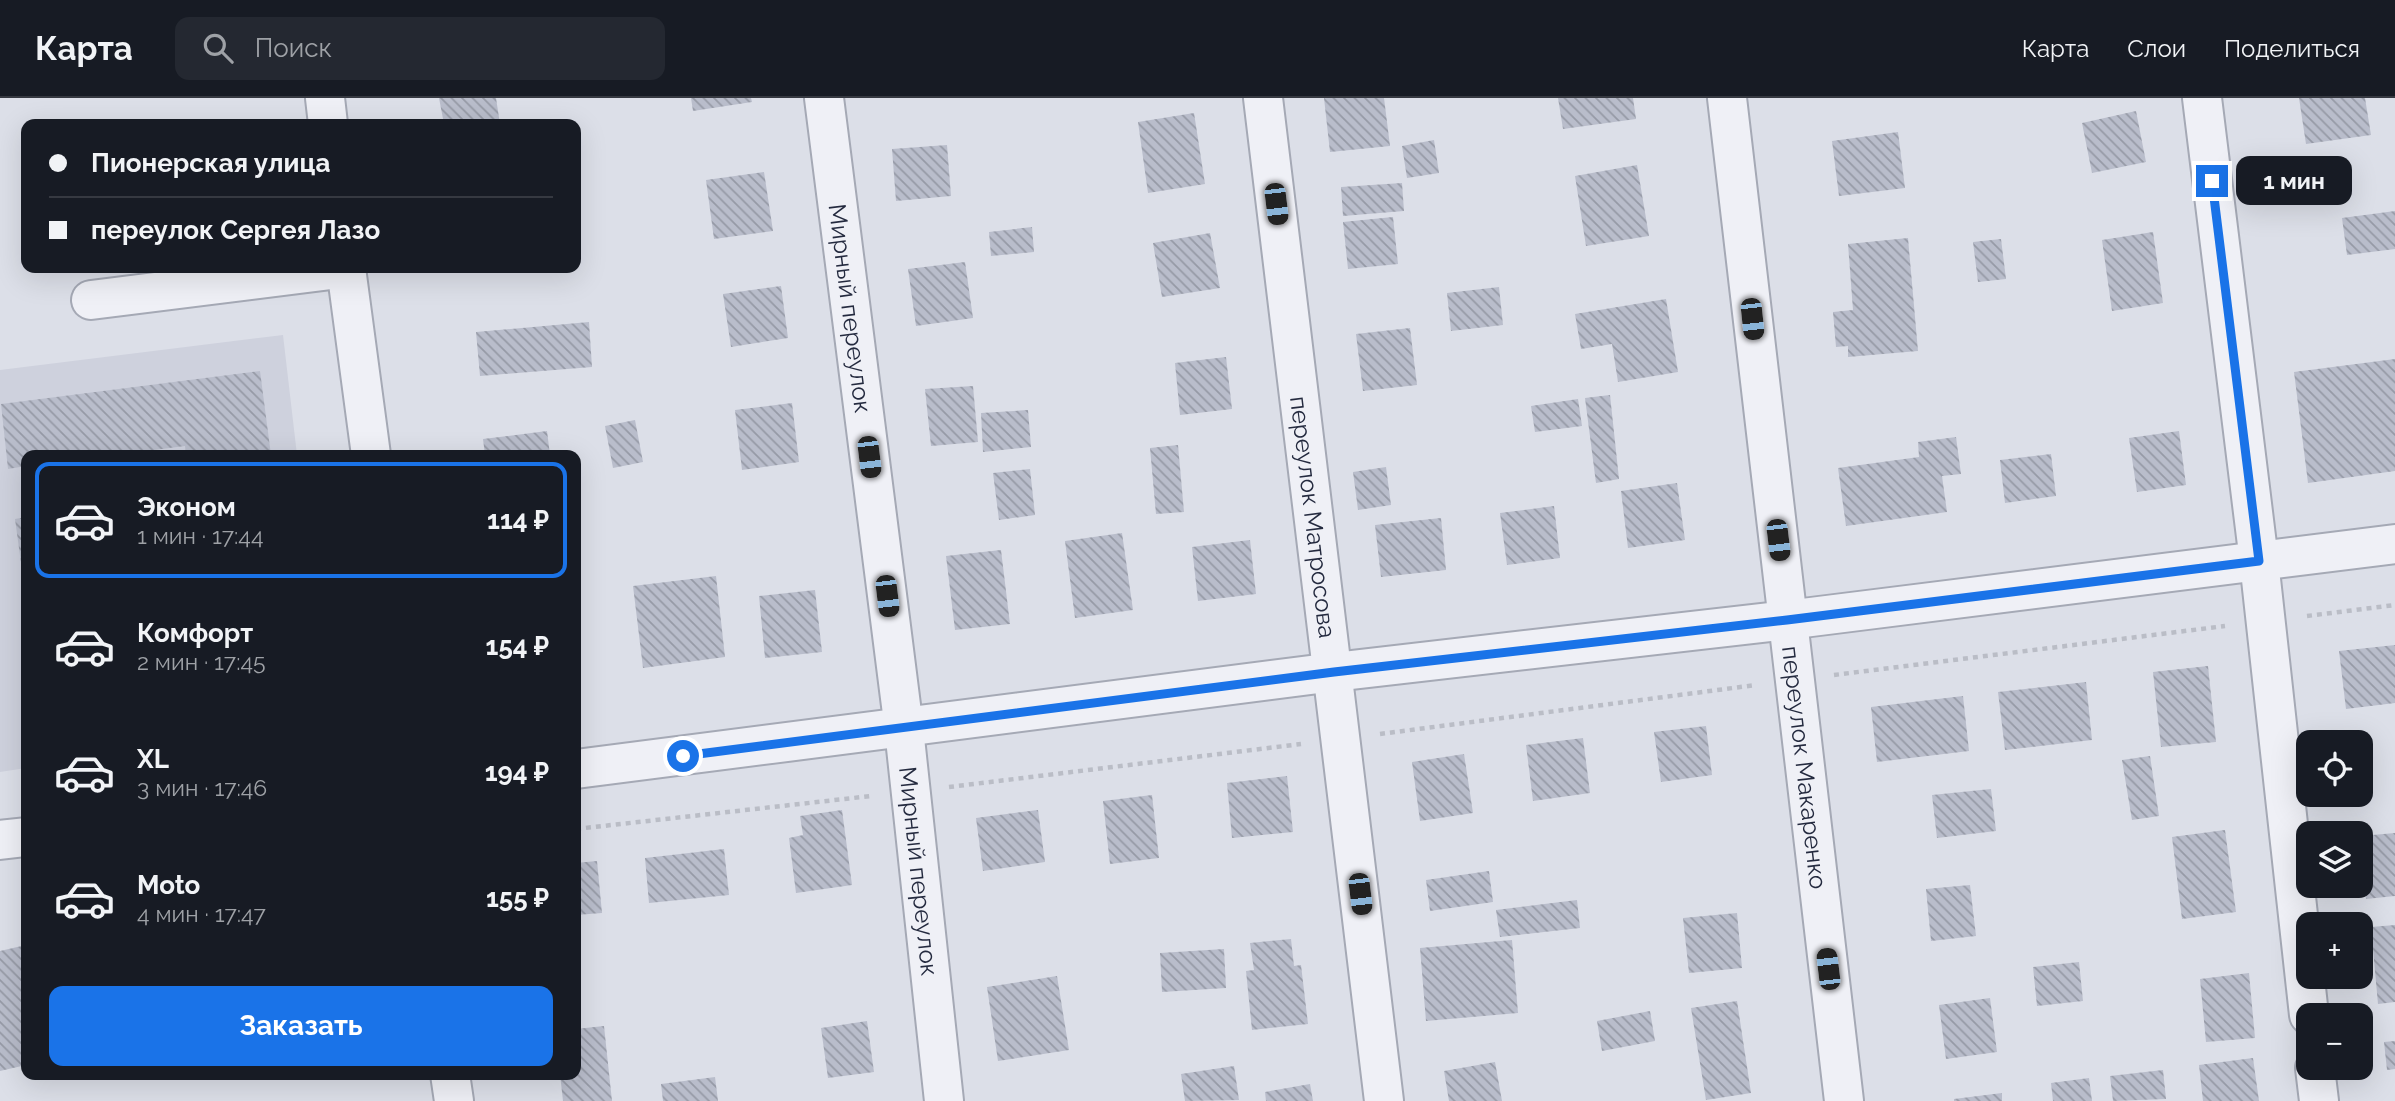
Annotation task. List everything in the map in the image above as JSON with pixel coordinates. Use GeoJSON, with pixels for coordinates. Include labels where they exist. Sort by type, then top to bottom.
{"type":"FeatureCollection","features":[{"type":"Feature","properties":{"kind":"street"},"geometry":{"type":"LineString","coordinates":[[325,98],[327,119]]}},
{"type":"Feature","properties":{"kind":"street","name":"Мирный переулок"},"geometry":{"type":"LineString","coordinates":[[824,98],[904,729],[944,1101]]}},
{"type":"Feature","properties":{"kind":"street","name":"переулок Матросова"},"geometry":{"type":"LineString","coordinates":[[1263,98],[1384,1101]]}},
{"type":"Feature","properties":{"kind":"street","name":"переулок Макаренко"},"geometry":{"type":"LineString","coordinates":[[1727,98],[1844,1101]]}},
{"type":"Feature","properties":{"kind":"street"},"geometry":{"type":"LineString","coordinates":[[2202,98],[2259,561],[2308,1003]]}},
{"type":"Feature","properties":{"kind":"street"},"geometry":{"type":"LineString","coordinates":[[90,300],[306,273]]}},
{"type":"Feature","properties":{"kind":"street"},"geometry":{"type":"LineString","coordinates":[[347,273],[370,450]]}},
{"type":"Feature","properties":{"kind":"street"},"geometry":{"type":"LineString","coordinates":[[581,768],[1334,672],[1787,620],[2395,544]]}},
{"type":"Feature","properties":{"kind":"street"},"geometry":{"type":"LineString","coordinates":[[0,840],[21,838]]}},
{"type":"Feature","properties":{"kind":"street"},"geometry":{"type":"LineString","coordinates":[[451,1080],[454,1101]]}},
{"type":"Feature","properties":{"kind":"street"},"geometry":{"type":"LineString","coordinates":[[2316,1080],[2319,1101]]}},
{"type":"Feature","properties":{"kind":"path"},"geometry":{"type":"LineString","coordinates":[[581,828],[1342,739],[2395,605]]}},
{"type":"Feature","properties":{"kind":"shaded area"},"geometry":{"type":"Polygon","coordinates":[[[283,335],[296,450],[21,450],[21,769],[0,772],[0,370],[283,335]]]}},
{"type":"Feature","properties":{"kind":"building"},"geometry":{"type":"Polygon","coordinates":[[[439,98],[496,98],[499,119],[443,119],[439,98]]]}},
{"type":"Feature","properties":{"kind":"building"},"geometry":{"type":"Polygon","coordinates":[[[691,98],[751,98],[752,102],[693,111],[691,98]]]}},
{"type":"Feature","properties":{"kind":"building"},"geometry":{"type":"Polygon","coordinates":[[[1324,98],[1384,98],[1390,146],[1330,152],[1324,98]]]}},
{"type":"Feature","properties":{"kind":"building"},"geometry":{"type":"Polygon","coordinates":[[[1558,98],[1633,98],[1636,119],[1563,129],[1558,98]]]}},
{"type":"Feature","properties":{"kind":"building"},"geometry":{"type":"Polygon","coordinates":[[[2299,98],[2365,98],[2371,135],[2306,144],[2299,98]]]}},
{"type":"Feature","properties":{"kind":"building"},"geometry":{"type":"Polygon","coordinates":[[[2136,111],[2146,162],[2092,173],[2082,123],[2136,111]]]}},
{"type":"Feature","properties":{"kind":"building"},"geometry":{"type":"Polygon","coordinates":[[[1194,113],[1205,184],[1148,193],[1138,122],[1194,113]]]}},
{"type":"Feature","properties":{"kind":"building"},"geometry":{"type":"Polygon","coordinates":[[[1898,132],[1905,188],[1839,196],[1832,141],[1898,132]]]}},
{"type":"Feature","properties":{"kind":"building"},"geometry":{"type":"Polygon","coordinates":[[[1434,140],[1439,173],[1407,178],[1402,146],[1434,140]]]}},
{"type":"Feature","properties":{"kind":"building"},"geometry":{"type":"Polygon","coordinates":[[[947,145],[951,196],[896,201],[892,149],[947,145]]]}},
{"type":"Feature","properties":{"kind":"building"},"geometry":{"type":"Polygon","coordinates":[[[1637,165],[1649,236],[1586,246],[1575,176],[1637,165]]]}},
{"type":"Feature","properties":{"kind":"building"},"geometry":{"type":"Polygon","coordinates":[[[764,172],[773,231],[714,239],[706,180],[764,172]]]}},
{"type":"Feature","properties":{"kind":"building"},"geometry":{"type":"Polygon","coordinates":[[[1402,183],[1404,211],[1343,216],[1341,187],[1402,183]]]}},
{"type":"Feature","properties":{"kind":"building"},"geometry":{"type":"Polygon","coordinates":[[[2395,211],[2395,249],[2347,255],[2342,218],[2395,211]]]}},
{"type":"Feature","properties":{"kind":"building"},"geometry":{"type":"Polygon","coordinates":[[[1393,217],[1398,264],[1348,269],[1343,222],[1393,217]]]}},
{"type":"Feature","properties":{"kind":"building"},"geometry":{"type":"Polygon","coordinates":[[[1032,227],[1034,252],[991,256],[989,232],[1032,227]]]}},
{"type":"Feature","properties":{"kind":"building"},"geometry":{"type":"Polygon","coordinates":[[[2153,232],[2163,303],[2112,311],[2102,240],[2153,232]]]}},
{"type":"Feature","properties":{"kind":"building"},"geometry":{"type":"Polygon","coordinates":[[[1210,233],[1220,288],[1162,297],[1153,243],[1210,233]]]}},
{"type":"Feature","properties":{"kind":"building"},"geometry":{"type":"Polygon","coordinates":[[[1908,238],[1918,351],[1848,357],[1848,346],[1836,347],[1833,312],[1853,310],[1848,244],[1908,238]]]}},
{"type":"Feature","properties":{"kind":"building"},"geometry":{"type":"Polygon","coordinates":[[[2001,239],[2006,279],[1978,282],[1973,242],[2001,239]]]}},
{"type":"Feature","properties":{"kind":"building"},"geometry":{"type":"Polygon","coordinates":[[[965,262],[973,318],[916,326],[908,269],[965,262]]]}},
{"type":"Feature","properties":{"kind":"building"},"geometry":{"type":"Polygon","coordinates":[[[781,286],[788,338],[731,347],[723,294],[781,286]]]}},
{"type":"Feature","properties":{"kind":"building"},"geometry":{"type":"Polygon","coordinates":[[[1499,287],[1503,325],[1451,331],[1447,293],[1499,287]]]}},
{"type":"Feature","properties":{"kind":"building"},"geometry":{"type":"Polygon","coordinates":[[[1666,299],[1678,372],[1618,382],[1612,344],[1581,349],[1575,314],[1666,299]]]}},
{"type":"Feature","properties":{"kind":"building"},"geometry":{"type":"Polygon","coordinates":[[[589,322],[592,367],[480,376],[476,332],[589,322]]]}},
{"type":"Feature","properties":{"kind":"building"},"geometry":{"type":"Polygon","coordinates":[[[1410,328],[1417,385],[1363,391],[1356,334],[1410,328]]]}},
{"type":"Feature","properties":{"kind":"building"},"geometry":{"type":"Polygon","coordinates":[[[1226,357],[1232,409],[1180,415],[1175,363],[1226,357]]]}},
{"type":"Feature","properties":{"kind":"building"},"geometry":{"type":"Polygon","coordinates":[[[2395,359],[2395,471],[2308,483],[2294,372],[2395,359]]]}},
{"type":"Feature","properties":{"kind":"building"},"geometry":{"type":"Polygon","coordinates":[[[260,371],[270,450],[185,450],[185,446],[154,450],[21,450],[21,467],[8,469],[1,404],[260,371]]]}},
{"type":"Feature","properties":{"kind":"building"},"geometry":{"type":"Polygon","coordinates":[[[973,386],[978,442],[931,446],[925,389],[973,386]]]}},
{"type":"Feature","properties":{"kind":"building"},"geometry":{"type":"Polygon","coordinates":[[[1610,395],[1619,479],[1596,483],[1585,398],[1610,395]]]}},
{"type":"Feature","properties":{"kind":"building"},"geometry":{"type":"Polygon","coordinates":[[[1578,399],[1582,426],[1535,432],[1531,406],[1578,399]]]}},
{"type":"Feature","properties":{"kind":"building"},"geometry":{"type":"Polygon","coordinates":[[[792,403],[799,462],[742,470],[735,410],[792,403]]]}},
{"type":"Feature","properties":{"kind":"building"},"geometry":{"type":"Polygon","coordinates":[[[1028,410],[1031,447],[983,452],[981,413],[1028,410]]]}},
{"type":"Feature","properties":{"kind":"building"},"geometry":{"type":"Polygon","coordinates":[[[635,420],[643,462],[613,468],[605,426],[635,420]]]}},
{"type":"Feature","properties":{"kind":"building"},"geometry":{"type":"Polygon","coordinates":[[[547,431],[549,450],[484,450],[483,439],[547,431]]]}},
{"type":"Feature","properties":{"kind":"building"},"geometry":{"type":"Polygon","coordinates":[[[2179,431],[2186,485],[2137,492],[2129,438],[2179,431]]]}},
{"type":"Feature","properties":{"kind":"building"},"geometry":{"type":"Polygon","coordinates":[[[1956,437],[1961,474],[1942,476],[1947,512],[1846,526],[1838,468],[1919,457],[1918,442],[1956,437]]]}},
{"type":"Feature","properties":{"kind":"building"},"geometry":{"type":"Polygon","coordinates":[[[1178,445],[1184,512],[1156,514],[1150,448],[1178,445]]]}},
{"type":"Feature","properties":{"kind":"building"},"geometry":{"type":"Polygon","coordinates":[[[2051,454],[2056,496],[2005,503],[2000,460],[2051,454]]]}},
{"type":"Feature","properties":{"kind":"building"},"geometry":{"type":"Polygon","coordinates":[[[1386,467],[1391,505],[1358,510],[1353,472],[1386,467]]]}},
{"type":"Feature","properties":{"kind":"building"},"geometry":{"type":"Polygon","coordinates":[[[1030,469],[1035,515],[999,520],[993,473],[1030,469]]]}},
{"type":"Feature","properties":{"kind":"building"},"geometry":{"type":"Polygon","coordinates":[[[1677,483],[1685,540],[1628,548],[1621,491],[1677,483]]]}},
{"type":"Feature","properties":{"kind":"building"},"geometry":{"type":"Polygon","coordinates":[[[1554,506],[1560,558],[1507,565],[1500,513],[1554,506]]]}},
{"type":"Feature","properties":{"kind":"building"},"geometry":{"type":"Polygon","coordinates":[[[21,518],[21,563],[15,519],[21,518]]]}},
{"type":"Feature","properties":{"kind":"building"},"geometry":{"type":"Polygon","coordinates":[[[1441,518],[1446,570],[1381,577],[1375,525],[1441,518]]]}},
{"type":"Feature","properties":{"kind":"building"},"geometry":{"type":"Polygon","coordinates":[[[1122,533],[1133,610],[1075,618],[1065,541],[1122,533]]]}},
{"type":"Feature","properties":{"kind":"building"},"geometry":{"type":"Polygon","coordinates":[[[1250,540],[1256,594],[1198,601],[1192,547],[1250,540]]]}},
{"type":"Feature","properties":{"kind":"building"},"geometry":{"type":"Polygon","coordinates":[[[1001,550],[1010,624],[955,630],[946,556],[1001,550]]]}},
{"type":"Feature","properties":{"kind":"building"},"geometry":{"type":"Polygon","coordinates":[[[716,576],[725,657],[643,668],[633,586],[716,576]]]}},
{"type":"Feature","properties":{"kind":"building"},"geometry":{"type":"Polygon","coordinates":[[[815,590],[822,652],[765,658],[759,596],[815,590]]]}},
{"type":"Feature","properties":{"kind":"building"},"geometry":{"type":"Polygon","coordinates":[[[2395,645],[2395,703],[2346,709],[2339,651],[2395,645]]]}},
{"type":"Feature","properties":{"kind":"building"},"geometry":{"type":"Polygon","coordinates":[[[2208,666],[2216,742],[2161,747],[2153,672],[2208,666]]]}},
{"type":"Feature","properties":{"kind":"building"},"geometry":{"type":"Polygon","coordinates":[[[2086,682],[2092,740],[2005,750],[1998,692],[2086,682]]]}},
{"type":"Feature","properties":{"kind":"building"},"geometry":{"type":"Polygon","coordinates":[[[1963,696],[1969,751],[1877,762],[1871,707],[1963,696]]]}},
{"type":"Feature","properties":{"kind":"building"},"geometry":{"type":"Polygon","coordinates":[[[1706,726],[1712,775],[1661,782],[1654,732],[1706,726]]]}},
{"type":"Feature","properties":{"kind":"building"},"geometry":{"type":"Polygon","coordinates":[[[1583,738],[1590,793],[1533,801],[1526,745],[1583,738]]]}},
{"type":"Feature","properties":{"kind":"building"},"geometry":{"type":"Polygon","coordinates":[[[1464,754],[1473,813],[1420,821],[1412,762],[1464,754]]]}},
{"type":"Feature","properties":{"kind":"building"},"geometry":{"type":"Polygon","coordinates":[[[2150,756],[2159,816],[2132,820],[2122,760],[2150,756]]]}},
{"type":"Feature","properties":{"kind":"building"},"geometry":{"type":"Polygon","coordinates":[[[1287,776],[1293,832],[1232,838],[1227,783],[1287,776]]]}},
{"type":"Feature","properties":{"kind":"building"},"geometry":{"type":"Polygon","coordinates":[[[1991,789],[1996,831],[1937,838],[1932,795],[1991,789]]]}},
{"type":"Feature","properties":{"kind":"building"},"geometry":{"type":"Polygon","coordinates":[[[1152,795],[1159,858],[1110,864],[1103,801],[1152,795]]]}},
{"type":"Feature","properties":{"kind":"building"},"geometry":{"type":"Polygon","coordinates":[[[842,810],[852,885],[796,893],[789,838],[803,835],[800,816],[842,810]]]}},
{"type":"Feature","properties":{"kind":"building"},"geometry":{"type":"Polygon","coordinates":[[[1038,810],[1045,862],[983,871],[976,818],[1038,810]]]}},
{"type":"Feature","properties":{"kind":"building"},"geometry":{"type":"Polygon","coordinates":[[[2225,830],[2236,912],[2182,919],[2172,837],[2225,830]]]}},
{"type":"Feature","properties":{"kind":"building"},"geometry":{"type":"Polygon","coordinates":[[[2395,833],[2395,896],[2366,899],[2373,898],[2373,835],[2395,833]]]}},
{"type":"Feature","properties":{"kind":"building"},"geometry":{"type":"Polygon","coordinates":[[[724,849],[729,895],[649,903],[645,858],[724,849]]]}},
{"type":"Feature","properties":{"kind":"building"},"geometry":{"type":"Polygon","coordinates":[[[597,861],[602,913],[581,915],[581,863],[597,861]]]}},
{"type":"Feature","properties":{"kind":"building"},"geometry":{"type":"Polygon","coordinates":[[[1489,871],[1493,902],[1430,911],[1426,880],[1489,871]]]}},
{"type":"Feature","properties":{"kind":"building"},"geometry":{"type":"Polygon","coordinates":[[[1970,885],[1976,936],[1931,941],[1926,889],[1970,885]]]}},
{"type":"Feature","properties":{"kind":"building"},"geometry":{"type":"Polygon","coordinates":[[[1577,900],[1580,928],[1500,937],[1496,910],[1577,900]]]}},
{"type":"Feature","properties":{"kind":"building"},"geometry":{"type":"Polygon","coordinates":[[[1737,913],[1742,968],[1689,973],[1683,918],[1737,913]]]}},
{"type":"Feature","properties":{"kind":"building"},"geometry":{"type":"Polygon","coordinates":[[[2395,925],[2395,1002],[2378,1004],[2373,927],[2395,925]]]}},
{"type":"Feature","properties":{"kind":"building"},"geometry":{"type":"Polygon","coordinates":[[[1291,939],[1294,966],[1301,965],[1308,1024],[1252,1030],[1246,971],[1254,970],[1250,943],[1291,939]]]}},
{"type":"Feature","properties":{"kind":"building"},"geometry":{"type":"Polygon","coordinates":[[[1512,940],[1518,1013],[1426,1021],[1420,948],[1512,940]]]}},
{"type":"Feature","properties":{"kind":"building"},"geometry":{"type":"Polygon","coordinates":[[[21,946],[21,1066],[0,1071],[0,951],[21,946]]]}},
{"type":"Feature","properties":{"kind":"building"},"geometry":{"type":"Polygon","coordinates":[[[1224,949],[1226,988],[1162,992],[1160,953],[1224,949]]]}},
{"type":"Feature","properties":{"kind":"building"},"geometry":{"type":"Polygon","coordinates":[[[2079,962],[2083,1001],[2037,1006],[2033,967],[2079,962]]]}},
{"type":"Feature","properties":{"kind":"building"},"geometry":{"type":"Polygon","coordinates":[[[2249,973],[2255,1038],[2206,1042],[2200,979],[2249,973]]]}},
{"type":"Feature","properties":{"kind":"building"},"geometry":{"type":"Polygon","coordinates":[[[1057,976],[1069,1050],[998,1061],[987,987],[1057,976]]]}},
{"type":"Feature","properties":{"kind":"building"},"geometry":{"type":"Polygon","coordinates":[[[1990,998],[1997,1052],[1946,1059],[1939,1005],[1990,998]]]}},
{"type":"Feature","properties":{"kind":"building"},"geometry":{"type":"Polygon","coordinates":[[[1737,1001],[1751,1093],[1706,1100],[1691,1008],[1737,1001]]]}},
{"type":"Feature","properties":{"kind":"building"},"geometry":{"type":"Polygon","coordinates":[[[1650,1011],[1655,1041],[1602,1051],[1597,1021],[1650,1011]]]}},
{"type":"Feature","properties":{"kind":"building"},"geometry":{"type":"Polygon","coordinates":[[[867,1021],[874,1072],[828,1078],[821,1028],[867,1021]]]}},
{"type":"Feature","properties":{"kind":"building"},"geometry":{"type":"Polygon","coordinates":[[[604,1026],[612,1101],[563,1101],[561,1080],[581,1080],[581,1028],[604,1026]]]}},
{"type":"Feature","properties":{"kind":"building"},"geometry":{"type":"Polygon","coordinates":[[[2395,1041],[2395,1069],[2387,1070],[2384,1042],[2395,1041]]]}},
{"type":"Feature","properties":{"kind":"building"},"geometry":{"type":"Polygon","coordinates":[[[2253,1058],[2259,1101],[2203,1101],[2199,1065],[2253,1058]]]}},
{"type":"Feature","properties":{"kind":"building"},"geometry":{"type":"Polygon","coordinates":[[[1495,1062],[1502,1101],[1449,1101],[1444,1071],[1495,1062]]]}},
{"type":"Feature","properties":{"kind":"building"},"geometry":{"type":"Polygon","coordinates":[[[1234,1066],[1239,1100],[1185,1101],[1181,1074],[1234,1066]]]}},
{"type":"Feature","properties":{"kind":"building"},"geometry":{"type":"Polygon","coordinates":[[[2163,1070],[2166,1099],[2113,1101],[2110,1076],[2163,1070]]]}},
{"type":"Feature","properties":{"kind":"building"},"geometry":{"type":"Polygon","coordinates":[[[715,1077],[718,1101],[663,1101],[661,1084],[715,1077]]]}},
{"type":"Feature","properties":{"kind":"building"},"geometry":{"type":"Polygon","coordinates":[[[2089,1078],[2092,1101],[2053,1101],[2051,1083],[2089,1078]]]}},
{"type":"Feature","properties":{"kind":"building"},"geometry":{"type":"Polygon","coordinates":[[[1310,1084],[1313,1101],[1266,1101],[1265,1092],[1310,1084]]]}},
{"type":"Feature","properties":{"kind":"building"},"geometry":{"type":"Polygon","coordinates":[[[2002,1093],[2002,1101],[1954,1101],[1954,1099],[2002,1093]]]}},
{"type":"Feature","properties":{"kind":"route"},"geometry":{"type":"LineString","coordinates":[[683,756],[1334,672],[1787,620],[2259,561],[2212,181]]}}]}
